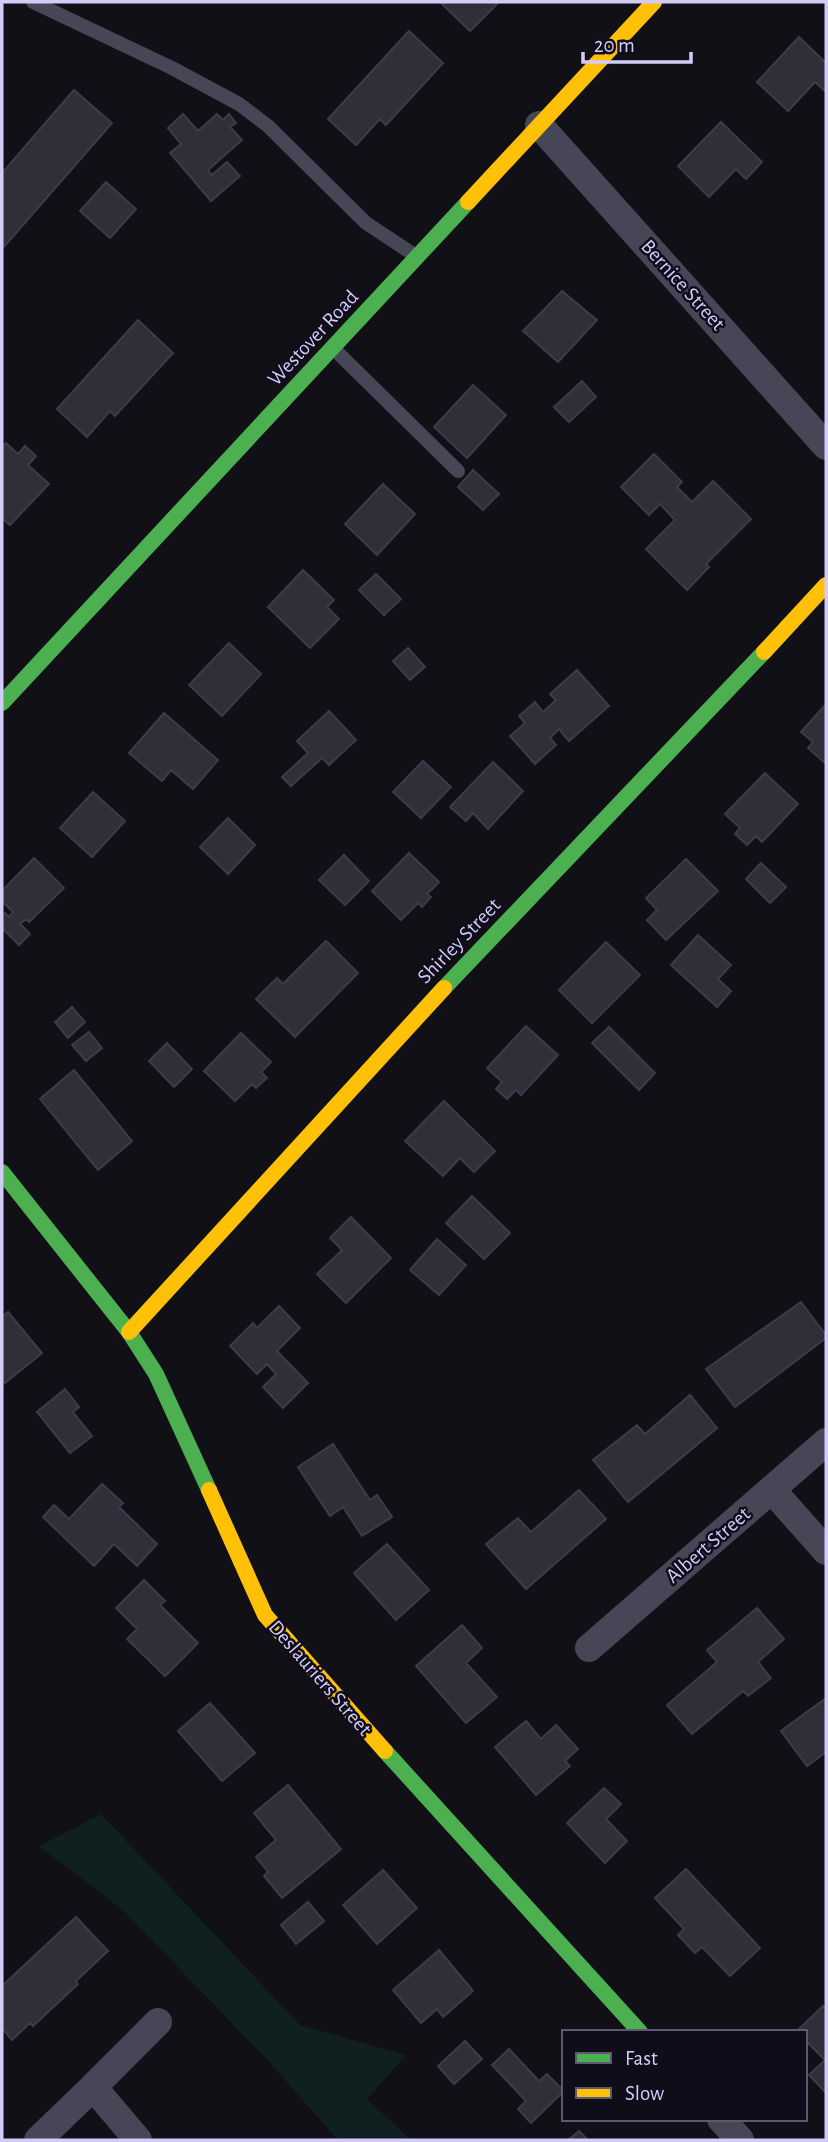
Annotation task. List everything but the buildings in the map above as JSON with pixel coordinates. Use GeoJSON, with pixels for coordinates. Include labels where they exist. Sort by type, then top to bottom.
{"type":"FeatureCollection","features":[{"type":"Feature","properties":{"kind":"street","name":"Westover Road"},"geometry":{"type":"LineString","coordinates":[[2,703],[654,2]]}},
{"type":"Feature","properties":{"kind":"street","name":"Bernice Street"},"geometry":{"type":"LineString","coordinates":[[539,125],[826,446]]}},
{"type":"Feature","properties":{"kind":"street","name":"Shirley Street"},"geometry":{"type":"LineString","coordinates":[[129,1332],[422,1010],[686,736],[826,585]]}},
{"type":"Feature","properties":{"kind":"street","name":"Deslauriers Street"},"geometry":{"type":"LineString","coordinates":[[2,1172],[129,1332],[156,1374],[265,1615],[448,1823],[638,2030]]}},
{"type":"Feature","properties":{"kind":"street","name":"Albert Street"},"geometry":{"type":"LineString","coordinates":[[589,1648],[826,1442]]}},
{"type":"Feature","properties":{"kind":"street"},"geometry":{"type":"LineString","coordinates":[[772,1490],[826,1551]]}},
{"type":"Feature","properties":{"kind":"street"},"geometry":{"type":"LineString","coordinates":[[38,2140],[158,2022]]}},
{"type":"Feature","properties":{"kind":"street"},"geometry":{"type":"LineString","coordinates":[[93,2087],[138,2140]]}},
{"type":"Feature","properties":{"kind":"street"},"geometry":{"type":"LineString","coordinates":[[722,2121],[740,2140]]}},
{"type":"Feature","properties":{"kind":"lane"},"geometry":{"type":"LineString","coordinates":[[33,2],[172,68],[239,104],[268,126],[366,223],[417,257]]}},
{"type":"Feature","properties":{"kind":"lane"},"geometry":{"type":"LineString","coordinates":[[332,348],[458,471]]}},
{"type":"Feature","properties":{"kind":"shaded area"},"geometry":{"type":"Polygon","coordinates":[[[101,1814],[300,2025],[406,2055],[367,2099],[411,2140],[338,2140],[270,2063],[124,1911],[39,1846],[101,1814]]]}},
{"type":"Feature","properties":{"kind":"traffic: fast"},"geometry":{"type":"LineString","coordinates":[[2,703],[468,202]]}},
{"type":"Feature","properties":{"kind":"traffic: fast"},"geometry":{"type":"LineString","coordinates":[[444,988],[764,652]]}},
{"type":"Feature","properties":{"kind":"traffic: fast"},"geometry":{"type":"LineString","coordinates":[[2,1172],[129,1332],[156,1374],[209,1490]]}},
{"type":"Feature","properties":{"kind":"traffic: fast"},"geometry":{"type":"LineString","coordinates":[[385,1751],[638,2030]]}},
{"type":"Feature","properties":{"kind":"traffic: slow"},"geometry":{"type":"LineString","coordinates":[[468,202],[654,2]]}},
{"type":"Feature","properties":{"kind":"traffic: slow"},"geometry":{"type":"LineString","coordinates":[[764,652],[826,585]]}},
{"type":"Feature","properties":{"kind":"traffic: slow"},"geometry":{"type":"LineString","coordinates":[[129,1332],[444,988]]}},
{"type":"Feature","properties":{"kind":"traffic: slow"},"geometry":{"type":"LineString","coordinates":[[209,1490],[265,1615],[385,1751]]}}]}
